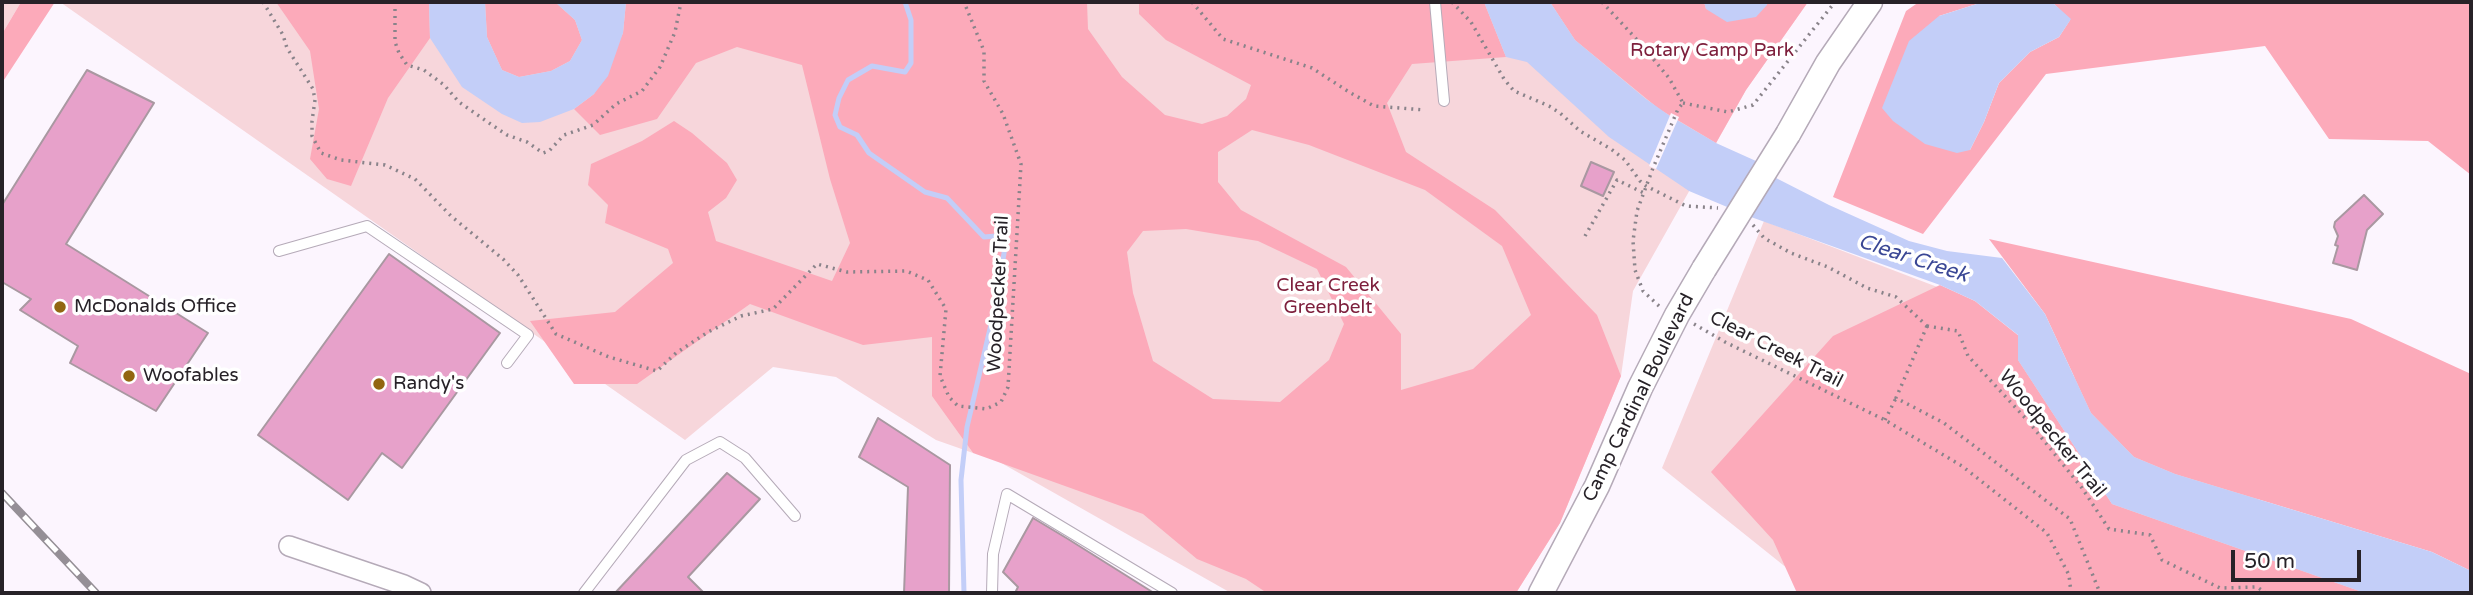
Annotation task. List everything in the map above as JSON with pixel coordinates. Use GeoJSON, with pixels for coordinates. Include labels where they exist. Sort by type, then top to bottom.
{"type":"FeatureCollection","features":[{"type":"Feature","properties":{"kind":"street","name":"Camp Cardinal Boulevard"},"geometry":{"type":"LineString","coordinates":[[1541,593],[1597,486],[1677,314],[1788,134],[1828,63],[1870,2]]}},
{"type":"Feature","properties":{"kind":"street"},"geometry":{"type":"LineString","coordinates":[[289,546],[421,593]]}},
{"type":"Feature","properties":{"kind":"lane"},"geometry":{"type":"LineString","coordinates":[[1435,2],[1444,101]]}},
{"type":"Feature","properties":{"kind":"lane"},"geometry":{"type":"LineString","coordinates":[[279,251],[367,226],[528,335],[507,363]]}},
{"type":"Feature","properties":{"kind":"lane"},"geometry":{"type":"LineString","coordinates":[[584,593],[686,460],[720,442],[745,458],[795,516]]}},
{"type":"Feature","properties":{"kind":"lane"},"geometry":{"type":"LineString","coordinates":[[992,593],[993,554],[1007,494],[1172,593]]}},
{"type":"Feature","properties":{"kind":"path","name":"Woodpecker Trail"},"geometry":{"type":"LineString","coordinates":[[263,2],[283,35],[287,48],[313,89],[316,100],[312,136],[321,153],[341,160],[385,166],[415,179],[451,216],[503,258],[518,275],[556,334],[609,357],[657,371],[676,353],[708,332],[741,316],[773,309],[817,264],[848,272],[906,271],[928,280],[946,309],[940,376],[949,397],[958,406],[986,409],[1002,402],[1008,387],[1021,164],[1003,114],[984,81],[984,51],[964,2]]}},
{"type":"Feature","properties":{"kind":"path"},"geometry":{"type":"LineString","coordinates":[[395,2],[395,41],[399,54],[407,65],[424,70],[444,85],[459,102],[507,135],[527,142],[542,153],[549,151],[564,135],[593,125],[616,104],[642,91],[660,68],[675,32],[681,2]]}},
{"type":"Feature","properties":{"kind":"path"},"geometry":{"type":"LineString","coordinates":[[1192,2],[1223,39],[1312,68],[1374,106],[1425,110]]}},
{"type":"Feature","properties":{"kind":"path"},"geometry":{"type":"LineString","coordinates":[[1452,2],[1471,22],[1504,79],[1514,91],[1549,106],[1580,131],[1611,149],[1625,160],[1646,186],[1686,206],[1713,206],[1725,211]]}},
{"type":"Feature","properties":{"kind":"path"},"geometry":{"type":"LineString","coordinates":[[1602,2],[1669,78],[1683,103],[1728,112],[1753,106],[1835,2]]}},
{"type":"Feature","properties":{"kind":"path","name":"Clear Creek Trail"},"geometry":{"type":"LineString","coordinates":[[1683,103],[1653,167],[1637,211],[1635,270],[1648,298],[1725,342],[1885,420],[1962,466],[2047,533],[2069,575],[2071,593]]}},
{"type":"Feature","properties":{"kind":"path"},"geometry":{"type":"LineString","coordinates":[[1585,236],[1617,180],[1644,193]]}},
{"type":"Feature","properties":{"kind":"path"},"geometry":{"type":"LineString","coordinates":[[1748,220],[1764,238],[1791,253],[1828,267],[1867,288],[1896,297],[1927,326],[1885,420]]}},
{"type":"Feature","properties":{"kind":"path","name":"Woodpecker Trail"},"geometry":{"type":"LineString","coordinates":[[1927,326],[1958,331],[1968,355],[2028,421],[2075,479],[2109,529],[2150,535],[2162,560],[2220,588],[2257,587],[2266,593]]}},
{"type":"Feature","properties":{"kind":"path","name":"Woodpecker Trail"},"geometry":{"type":"LineString","coordinates":[[1896,398],[1944,423],[2070,519],[2100,593]]}},
{"type":"Feature","properties":{"kind":"green space"},"geometry":{"type":"Polygon","coordinates":[[[2,2],[21,2],[2,34],[2,2]]]}},
{"type":"Feature","properties":{"kind":"green space"},"geometry":{"type":"Polygon","coordinates":[[[21,2],[55,2],[2,83],[2,34],[21,2]]]}},
{"type":"Feature","properties":{"kind":"green space","name":"Clear Creek Greenbelt"},"geometry":{"type":"Polygon","coordinates":[[[60,2],[1808,2],[1746,90],[1633,291],[1621,376],[1560,523],[1516,593],[1231,593],[966,443],[973,453],[936,440],[836,377],[773,367],[685,440],[60,2]]]}},
{"type":"Feature","properties":{"kind":"green space"},"geometry":{"type":"Polygon","coordinates":[[[276,2],[429,2],[430,38],[388,98],[351,186],[327,179],[310,159],[319,109],[310,51],[276,2]]]}},
{"type":"Feature","properties":{"kind":"green space"},"geometry":{"type":"Polygon","coordinates":[[[485,2],[555,2],[575,20],[582,40],[570,61],[551,71],[519,77],[502,70],[487,37],[485,2]]]}},
{"type":"Feature","properties":{"kind":"green space"},"geometry":{"type":"Polygon","coordinates":[[[626,2],[1087,2],[1088,29],[1122,77],[1165,115],[1202,124],[1227,116],[1246,99],[1251,85],[1166,40],[1139,14],[1139,2],[1484,2],[1506,57],[1412,64],[1387,103],[1406,152],[1495,210],[1597,315],[1621,376],[1560,523],[1516,593],[1267,593],[1246,579],[1197,559],[1143,514],[973,453],[932,396],[932,337],[863,345],[750,304],[637,384],[574,384],[530,321],[615,312],[673,263],[668,249],[605,223],[608,205],[588,185],[591,164],[642,141],[674,121],[727,163],[737,180],[726,198],[708,212],[716,241],[832,281],[850,243],[830,179],[802,65],[737,47],[696,63],[657,119],[600,135],[574,109],[594,94],[623,33],[626,2]],[[1252,130],[1218,152],[1218,182],[1241,210],[1346,267],[1401,334],[1401,390],[1473,369],[1531,315],[1502,246],[1425,190],[1309,145],[1252,130]],[[1186,229],[1143,231],[1127,252],[1133,293],[1153,361],[1213,399],[1280,402],[1329,360],[1344,324],[1317,269],[1258,241],[1186,229]]]}},
{"type":"Feature","properties":{"kind":"green space","name":"Rotary Camp Park"},"geometry":{"type":"Polygon","coordinates":[[[1550,2],[1704,2],[1706,9],[1767,5],[1767,2],[1808,2],[1746,90],[1716,143],[1659,109],[1575,40],[1550,2]]]}},
{"type":"Feature","properties":{"kind":"green space"},"geometry":{"type":"Polygon","coordinates":[[[1919,2],[1983,2],[1939,16],[1970,150],[1999,83],[2030,52],[2059,37],[2070,20],[2052,2],[2471,2],[2471,175],[2428,141],[2329,139],[2265,46],[2046,74],[1923,234],[1833,197],[1906,11],[1919,2]]]}},
{"type":"Feature","properties":{"kind":"green space"},"geometry":{"type":"Polygon","coordinates":[[[1764,221],[1940,288],[2399,593],[1818,593],[1662,468],[1764,221]]]}},
{"type":"Feature","properties":{"kind":"green space"},"geometry":{"type":"Polygon","coordinates":[[[1989,239],[2351,319],[2471,374],[2471,571],[2432,552],[2175,474],[2134,457],[2091,413],[2045,314],[1989,239]]]}},
{"type":"Feature","properties":{"kind":"green space"},"geometry":{"type":"Polygon","coordinates":[[[1940,285],[1975,301],[2019,336],[2018,360],[2112,504],[2365,593],[1797,593],[1773,540],[1711,472],[1833,336],[1940,285]]]}},
{"type":"Feature","properties":{"kind":"water"},"geometry":{"type":"Polygon","coordinates":[[[429,2],[485,2],[487,37],[502,70],[519,77],[551,71],[570,61],[582,40],[575,20],[555,2],[626,2],[623,33],[608,76],[594,94],[574,109],[540,122],[522,123],[502,114],[462,87],[430,38],[429,2]]]}},
{"type":"Feature","properties":{"kind":"water","name":"Clear Creek"},"geometry":{"type":"Polygon","coordinates":[[[1484,2],[1550,2],[1575,40],[1646,99],[1716,143],[1756,161],[1776,178],[1909,241],[1947,251],[2002,258],[2045,314],[2091,413],[2134,457],[2175,474],[2432,552],[2471,571],[2471,593],[2365,593],[2112,504],[2018,360],[2018,335],[1975,301],[1940,285],[1751,217],[1689,191],[1609,137],[1527,62],[1506,57],[1484,2]]]}},
{"type":"Feature","properties":{"kind":"water"},"geometry":{"type":"Polygon","coordinates":[[[1704,2],[1767,2],[1767,5],[1756,17],[1727,22],[1706,9],[1704,2]]]}},
{"type":"Feature","properties":{"kind":"water"},"geometry":{"type":"Polygon","coordinates":[[[1983,2],[2052,2],[2071,19],[2059,37],[2030,52],[1999,83],[1970,150],[1957,153],[1925,144],[1893,121],[1882,108],[1909,41],[1939,16],[1983,2]]]}},
{"type":"Feature","properties":{"kind":"pier"},"geometry":{"type":"Polygon","coordinates":[[[1671,113],[1679,117],[1656,169],[1649,166],[1671,113]]]}},
{"type":"Feature","properties":{"kind":"building"},"geometry":{"type":"Polygon","coordinates":[[[87,70],[154,103],[66,244],[208,333],[156,411],[70,363],[78,346],[20,310],[31,299],[2,282],[2,205],[87,70]]]}},
{"type":"Feature","properties":{"kind":"building"},"geometry":{"type":"Polygon","coordinates":[[[1591,162],[1614,172],[1603,196],[1581,186],[1591,162]]]}},
{"type":"Feature","properties":{"kind":"building"},"geometry":{"type":"Polygon","coordinates":[[[2364,195],[2383,214],[2367,230],[2357,270],[2333,263],[2338,246],[2335,245],[2338,236],[2334,227],[2335,222],[2364,195]]]}},
{"type":"Feature","properties":{"kind":"building","name":"Randy's"},"geometry":{"type":"Polygon","coordinates":[[[389,254],[500,333],[402,468],[382,453],[348,500],[258,435],[389,254]]]}},
{"type":"Feature","properties":{"kind":"building"},"geometry":{"type":"Polygon","coordinates":[[[878,418],[950,465],[949,593],[904,593],[908,487],[859,457],[878,418]]]}},
{"type":"Feature","properties":{"kind":"building"},"geometry":{"type":"Polygon","coordinates":[[[727,473],[760,499],[688,577],[704,593],[615,593],[727,473]]]}},
{"type":"Feature","properties":{"kind":"building"},"geometry":{"type":"Polygon","coordinates":[[[1033,518],[1154,593],[1015,593],[1018,587],[1003,572],[1033,518]]]}},
{"type":"Feature","properties":{"kind":"waterway"},"geometry":{"type":"LineString","coordinates":[[905,2],[911,20],[911,63],[905,72],[872,66],[848,80],[839,98],[835,115],[840,127],[857,135],[869,153],[925,192],[947,198],[984,237],[996,236],[1005,247],[996,303],[967,427],[961,480],[964,593]]}},
{"type":"Feature","properties":{"kind":"railway"},"geometry":{"type":"LineString","coordinates":[[2,493],[96,593]]}},
{"type":"Feature","properties":{"kind":"place","name":"McDonalds Office"},"geometry":{"type":"Point","coordinates":[60,307]}},
{"type":"Feature","properties":{"kind":"place","name":"Woofables"},"geometry":{"type":"Point","coordinates":[129,376]}},
{"type":"Feature","properties":{"kind":"place","name":"Randy's"},"geometry":{"type":"Point","coordinates":[379,384]}}]}
